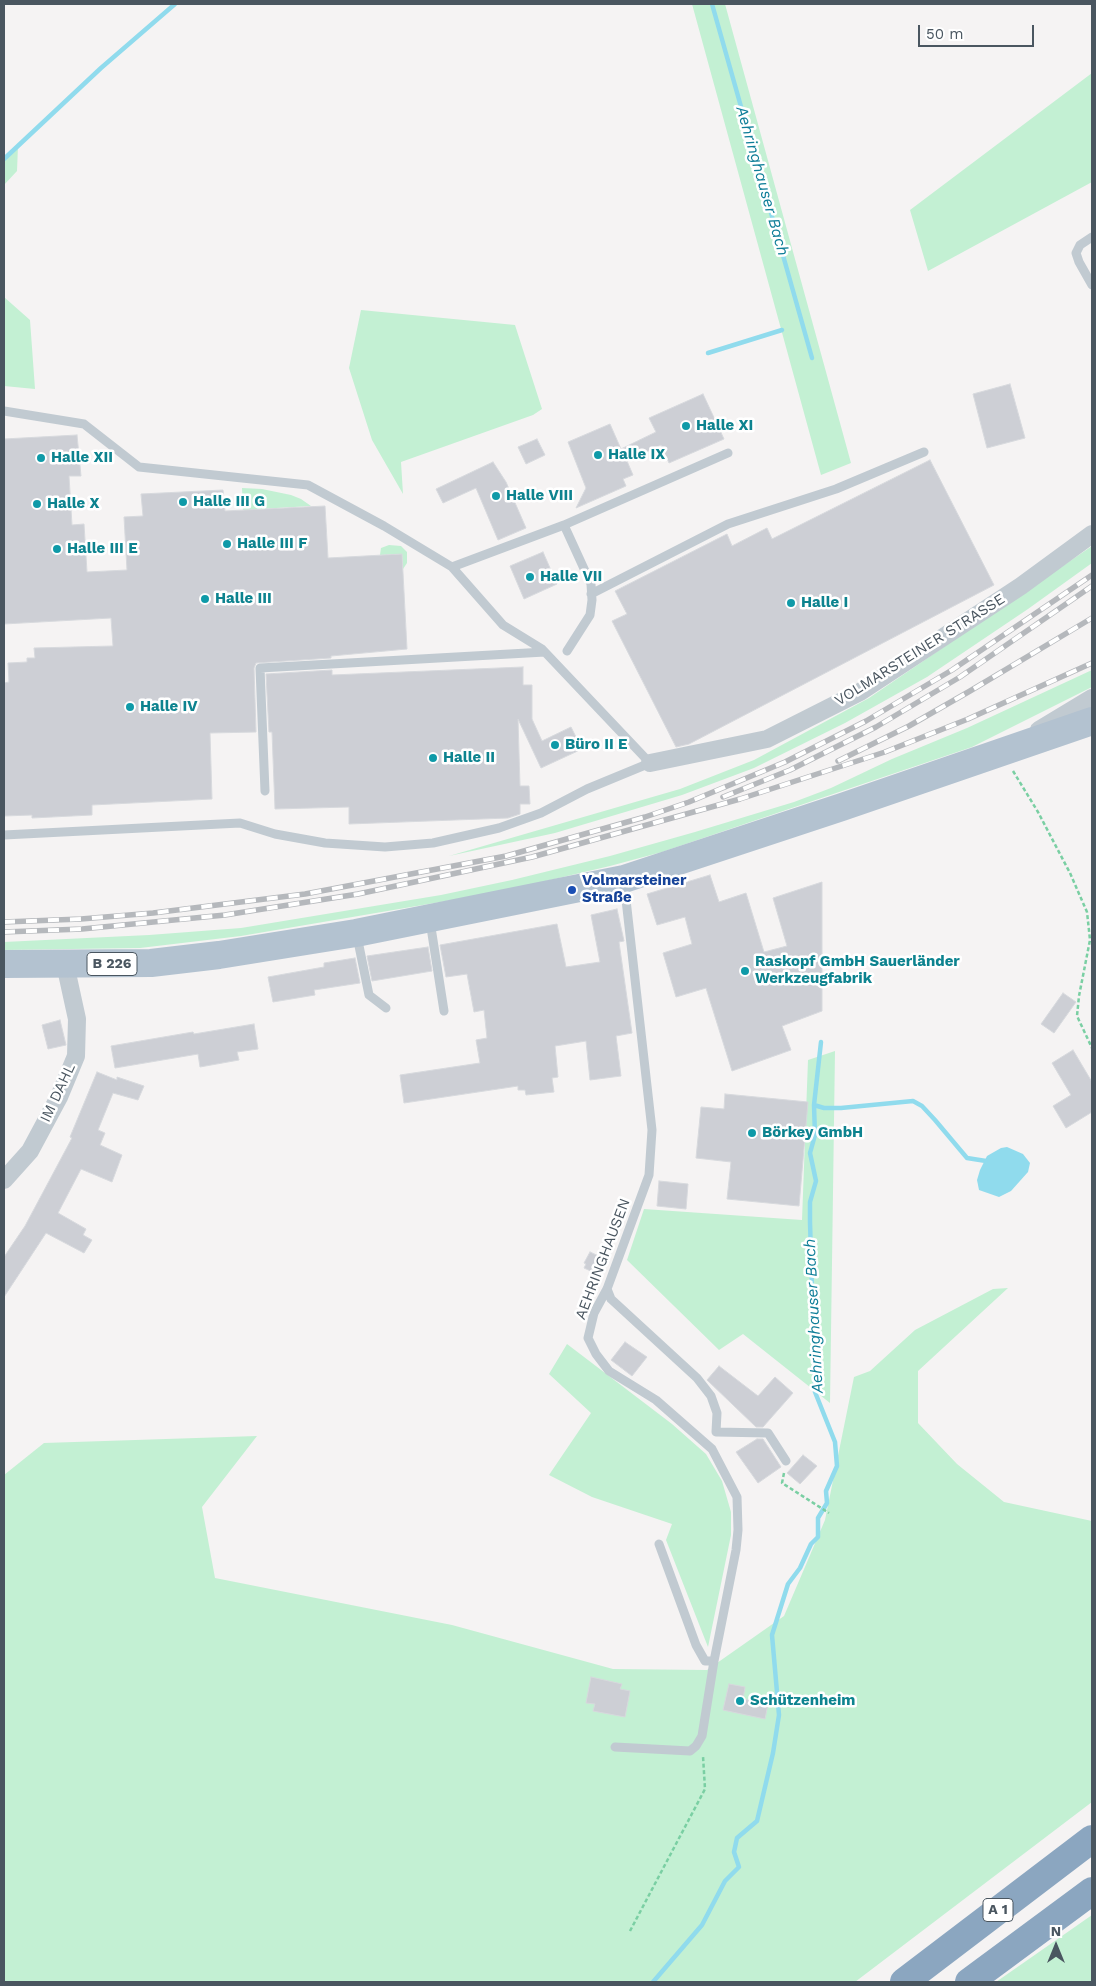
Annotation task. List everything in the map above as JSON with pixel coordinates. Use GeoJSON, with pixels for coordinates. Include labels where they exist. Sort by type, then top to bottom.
{"type":"FeatureCollection","features":[{"type":"Feature","properties":{"kind":"highway","name":"A 1"},"geometry":{"type":"LineString","coordinates":[[904,1982],[1092,1839]]}},
{"type":"Feature","properties":{"kind":"highway","name":"A 1"},"geometry":{"type":"LineString","coordinates":[[969,1982],[1092,1891]]}},
{"type":"Feature","properties":{"kind":"main road","name":"B 226"},"geometry":{"type":"LineString","coordinates":[[4,964],[152,963],[356,933],[624,879],[842,807],[1003,750],[1092,721]]}},
{"type":"Feature","properties":{"kind":"street","name":"VOLMARSTEINER STRASSE"},"geometry":{"type":"LineString","coordinates":[[650,763],[767,739],[860,692],[1021,586],[1092,534]]}},
{"type":"Feature","properties":{"kind":"street"},"geometry":{"type":"LineString","coordinates":[[1003,750],[1092,698]]}},
{"type":"Feature","properties":{"kind":"street","name":"IM DAHL"},"geometry":{"type":"LineString","coordinates":[[4,1180],[30,1151],[59,1097],[76,1056],[77,1019],[65,964]]}},
{"type":"Feature","properties":{"kind":"lane"},"geometry":{"type":"LineString","coordinates":[[1092,237],[1080,245],[1076,253],[1092,285]]}},
{"type":"Feature","properties":{"kind":"lane"},"geometry":{"type":"LineString","coordinates":[[4,411],[84,424],[139,466],[308,485],[384,526],[452,567],[503,625],[545,652],[650,763],[587,790],[541,813],[499,828],[433,843],[385,847],[325,843],[275,834],[240,823],[4,835]]}},
{"type":"Feature","properties":{"kind":"lane"},"geometry":{"type":"LineString","coordinates":[[591,594],[728,524],[836,489],[924,452]]}},
{"type":"Feature","properties":{"kind":"lane"},"geometry":{"type":"LineString","coordinates":[[452,567],[564,526],[728,453]]}},
{"type":"Feature","properties":{"kind":"lane"},"geometry":{"type":"LineString","coordinates":[[564,526],[590,584],[591,594],[590,615],[567,651]]}},
{"type":"Feature","properties":{"kind":"lane"},"geometry":{"type":"LineString","coordinates":[[265,791],[260,668],[545,652]]}},
{"type":"Feature","properties":{"kind":"lane","name":"AEHRINGHAUSEN"},"geometry":{"type":"LineString","coordinates":[[624,879],[652,1130],[649,1176],[607,1289],[594,1314],[588,1338],[596,1354],[609,1371],[656,1400],[712,1449],[737,1497],[738,1530],[736,1550],[714,1661],[702,1736]]}},
{"type":"Feature","properties":{"kind":"lane"},"geometry":{"type":"LineString","coordinates":[[429,918],[444,1011]]}},
{"type":"Feature","properties":{"kind":"lane"},"geometry":{"type":"LineString","coordinates":[[356,933],[369,995],[386,1008]]}},
{"type":"Feature","properties":{"kind":"lane"},"geometry":{"type":"LineString","coordinates":[[607,1289],[611,1299],[697,1378],[711,1396],[717,1413],[716,1432],[768,1433],[786,1461]]}},
{"type":"Feature","properties":{"kind":"lane"},"geometry":{"type":"LineString","coordinates":[[659,1544],[696,1645],[705,1661],[714,1661]]}},
{"type":"Feature","properties":{"kind":"lane"},"geometry":{"type":"LineString","coordinates":[[615,1747],[690,1751],[702,1736]]}},
{"type":"Feature","properties":{"kind":"path"},"geometry":{"type":"LineString","coordinates":[[1003,750],[1018,782],[1038,812],[1088,912],[1090,940],[1077,1016],[1092,1048]]}},
{"type":"Feature","properties":{"kind":"path"},"geometry":{"type":"LineString","coordinates":[[786,1461],[782,1483],[829,1512]]}},
{"type":"Feature","properties":{"kind":"path"},"geometry":{"type":"LineString","coordinates":[[630,1931],[705,1789],[702,1736]]}},
{"type":"Feature","properties":{"kind":"green space"},"geometry":{"type":"Polygon","coordinates":[[[692,4],[725,4],[851,463],[821,475],[692,4]]]}},
{"type":"Feature","properties":{"kind":"green space"},"geometry":{"type":"Polygon","coordinates":[[[1092,73],[1092,182],[928,271],[910,210],[1092,73]]]}},
{"type":"Feature","properties":{"kind":"green space"},"geometry":{"type":"Polygon","coordinates":[[[18,146],[17,171],[4,185],[4,162],[18,146]]]}},
{"type":"Feature","properties":{"kind":"green space"},"geometry":{"type":"Polygon","coordinates":[[[4,297],[30,320],[35,389],[4,386],[4,297]]]}},
{"type":"Feature","properties":{"kind":"green space"},"geometry":{"type":"Polygon","coordinates":[[[361,310],[515,325],[542,409],[533,415],[401,462],[403,494],[372,440],[349,368],[361,310]]]}},
{"type":"Feature","properties":{"kind":"green space"},"geometry":{"type":"Polygon","coordinates":[[[242,488],[262,489],[291,495],[311,506],[243,510],[242,488]]]}},
{"type":"Feature","properties":{"kind":"green space"},"geometry":{"type":"Polygon","coordinates":[[[389,545],[401,546],[407,552],[407,563],[403,569],[402,554],[380,555],[381,548],[389,545]]]}},
{"type":"Feature","properties":{"kind":"green space"},"geometry":{"type":"Polygon","coordinates":[[[1092,546],[1092,563],[927,677],[845,723],[754,768],[682,795],[555,833],[449,856],[680,789],[754,760],[869,698],[1092,546]]]}},
{"type":"Feature","properties":{"kind":"green space"},"geometry":{"type":"Polygon","coordinates":[[[1092,670],[1092,687],[972,747],[662,852],[610,866],[499,892],[241,936],[140,948],[4,950],[4,942],[149,935],[241,928],[441,895],[610,856],[794,802],[831,788],[1092,670]]]}},
{"type":"Feature","properties":{"kind":"green space"},"geometry":{"type":"Polygon","coordinates":[[[835,1051],[830,1403],[743,1334],[719,1350],[627,1260],[644,1209],[802,1220],[808,1060],[835,1051]]]}},
{"type":"Feature","properties":{"kind":"green space"},"geometry":{"type":"Polygon","coordinates":[[[1008,1288],[918,1371],[918,1423],[957,1464],[1004,1502],[1092,1521],[1092,1802],[855,1982],[4,1982],[4,1475],[44,1443],[257,1436],[202,1507],[215,1578],[452,1625],[613,1669],[707,1670],[784,1616],[825,1520],[854,1377],[870,1371],[915,1330],[993,1289],[1008,1288]]]}},
{"type":"Feature","properties":{"kind":"green space"},"geometry":{"type":"Polygon","coordinates":[[[567,1344],[672,1424],[706,1454],[722,1481],[731,1512],[731,1535],[708,1647],[666,1540],[672,1524],[592,1497],[549,1475],[591,1413],[549,1374],[567,1344]]]}},
{"type":"Feature","properties":{"kind":"green space"},"geometry":{"type":"Polygon","coordinates":[[[1092,1915],[1092,1982],[996,1982],[1092,1915]]]}},
{"type":"Feature","properties":{"kind":"water"},"geometry":{"type":"Polygon","coordinates":[[[1007,1147],[1023,1154],[1030,1163],[1028,1172],[1011,1191],[999,1197],[979,1190],[977,1180],[987,1156],[1001,1148],[1007,1147]]]}},
{"type":"Feature","properties":{"kind":"building"},"geometry":{"type":"Polygon","coordinates":[[[1010,384],[1025,438],[987,448],[973,394],[1010,384]]]}},
{"type":"Feature","properties":{"kind":"building"},"geometry":{"type":"Polygon","coordinates":[[[703,394],[724,439],[669,463],[661,445],[627,461],[633,475],[623,479],[626,486],[576,508],[586,488],[568,442],[610,424],[621,449],[656,432],[649,418],[703,394]]]}},
{"type":"Feature","properties":{"kind":"building"},"geometry":{"type":"Polygon","coordinates":[[[77,435],[81,476],[69,476],[72,525],[84,524],[87,572],[127,570],[124,517],[143,516],[141,494],[223,490],[225,511],[325,506],[328,558],[402,554],[407,649],[331,656],[331,658],[256,663],[254,668],[256,732],[210,733],[212,799],[92,805],[92,815],[32,818],[32,815],[4,816],[4,683],[9,682],[8,663],[27,662],[27,658],[35,658],[34,648],[113,646],[111,618],[4,624],[4,439],[77,435]]]}},
{"type":"Feature","properties":{"kind":"building"},"geometry":{"type":"Polygon","coordinates":[[[537,439],[545,455],[526,464],[518,447],[537,439]]]}},
{"type":"Feature","properties":{"kind":"building","name":"Halle I"},"geometry":{"type":"Polygon","coordinates":[[[930,460],[994,585],[689,744],[676,747],[612,621],[627,614],[615,591],[727,534],[732,546],[767,528],[772,539],[930,460]]]}},
{"type":"Feature","properties":{"kind":"building","name":"Halle VIII"},"geometry":{"type":"Polygon","coordinates":[[[493,462],[506,482],[526,528],[498,540],[476,488],[443,503],[436,489],[493,462]]]}},
{"type":"Feature","properties":{"kind":"building","name":"Halle VII"},"geometry":{"type":"Polygon","coordinates":[[[543,552],[557,584],[524,599],[510,566],[543,552]]]}},
{"type":"Feature","properties":{"kind":"building","name":"Halle II"},"geometry":{"type":"Polygon","coordinates":[[[523,667],[523,685],[532,685],[532,719],[542,741],[571,727],[582,749],[541,768],[518,719],[520,786],[529,786],[530,804],[520,804],[520,814],[508,818],[349,824],[349,807],[275,809],[272,732],[269,732],[266,674],[332,670],[332,675],[523,667]]]}},
{"type":"Feature","properties":{"kind":"building","name":"Raskopf GmbH Sauerländer Werkzeugfabrik"},"geometry":{"type":"Polygon","coordinates":[[[710,875],[719,902],[746,893],[764,952],[787,946],[773,898],[822,882],[822,1011],[782,1026],[791,1050],[732,1071],[706,988],[676,997],[663,953],[692,944],[685,917],[657,925],[647,894],[710,875]]]}},
{"type":"Feature","properties":{"kind":"building"},"geometry":{"type":"Polygon","coordinates":[[[617,909],[624,941],[619,942],[632,1033],[616,1036],[621,1076],[590,1080],[586,1041],[555,1046],[558,1077],[552,1078],[554,1092],[526,1095],[525,1090],[518,1090],[518,1086],[404,1103],[400,1075],[480,1063],[476,1040],[487,1038],[484,1010],[474,1012],[467,974],[446,977],[440,945],[557,924],[566,967],[600,962],[591,915],[617,909]]]}},
{"type":"Feature","properties":{"kind":"building"},"geometry":{"type":"Polygon","coordinates":[[[428,947],[432,971],[372,981],[367,956],[428,947]]]}},
{"type":"Feature","properties":{"kind":"building"},"geometry":{"type":"Polygon","coordinates":[[[355,958],[360,983],[314,990],[315,995],[273,1002],[268,977],[324,967],[324,963],[355,958]]]}},
{"type":"Feature","properties":{"kind":"building"},"geometry":{"type":"Polygon","coordinates":[[[1063,993],[1076,1002],[1054,1033],[1041,1024],[1063,993]]]}},
{"type":"Feature","properties":{"kind":"building"},"geometry":{"type":"Polygon","coordinates":[[[60,1020],[66,1045],[48,1049],[42,1025],[60,1020]]]}},
{"type":"Feature","properties":{"kind":"building"},"geometry":{"type":"Polygon","coordinates":[[[254,1024],[258,1049],[237,1052],[239,1060],[200,1067],[198,1054],[115,1068],[111,1046],[254,1024]]]}},
{"type":"Feature","properties":{"kind":"building"},"geometry":{"type":"Polygon","coordinates":[[[1073,1050],[1092,1082],[1092,1112],[1066,1128],[1053,1106],[1071,1095],[1052,1063],[1073,1050]]]}},
{"type":"Feature","properties":{"kind":"building"},"geometry":{"type":"Polygon","coordinates":[[[97,1072],[117,1080],[117,1077],[144,1086],[138,1100],[113,1093],[98,1130],[105,1133],[100,1145],[122,1155],[112,1182],[81,1169],[58,1213],[86,1229],[83,1235],[92,1240],[84,1253],[46,1233],[4,1297],[4,1257],[25,1226],[72,1138],[70,1137],[97,1072]]]}},
{"type":"Feature","properties":{"kind":"building","name":"Börkey GmbH"},"geometry":{"type":"Polygon","coordinates":[[[725,1094],[808,1102],[799,1206],[727,1199],[731,1162],[696,1158],[701,1107],[724,1109],[725,1094]]]}},
{"type":"Feature","properties":{"kind":"building"},"geometry":{"type":"Polygon","coordinates":[[[659,1181],[688,1184],[686,1209],[657,1206],[659,1181]]]}},
{"type":"Feature","properties":{"kind":"building"},"geometry":{"type":"Polygon","coordinates":[[[590,1252],[603,1258],[595,1273],[584,1268],[586,1264],[584,1263],[590,1252]]]}},
{"type":"Feature","properties":{"kind":"building"},"geometry":{"type":"Polygon","coordinates":[[[625,1342],[647,1357],[632,1376],[611,1360],[625,1342]]]}},
{"type":"Feature","properties":{"kind":"building"},"geometry":{"type":"Polygon","coordinates":[[[719,1366],[758,1396],[775,1377],[793,1393],[763,1427],[756,1427],[707,1380],[719,1366]]]}},
{"type":"Feature","properties":{"kind":"building"},"geometry":{"type":"Polygon","coordinates":[[[757,1439],[763,1439],[781,1467],[758,1483],[736,1452],[757,1439]]]}},
{"type":"Feature","properties":{"kind":"building"},"geometry":{"type":"Polygon","coordinates":[[[803,1455],[817,1466],[800,1484],[787,1473],[803,1455]]]}},
{"type":"Feature","properties":{"kind":"building"},"geometry":{"type":"Polygon","coordinates":[[[591,1677],[622,1684],[620,1689],[630,1691],[625,1717],[593,1711],[595,1704],[586,1703],[591,1677]]]}},
{"type":"Feature","properties":{"kind":"building","name":"Schützenheim"},"geometry":{"type":"Polygon","coordinates":[[[729,1684],[745,1687],[743,1699],[768,1704],[765,1719],[723,1710],[729,1684]]]}},
{"type":"Feature","properties":{"kind":"waterway"},"geometry":{"type":"LineString","coordinates":[[4,159],[101,68],[175,4]]}},
{"type":"Feature","properties":{"kind":"waterway","name":"Aehringhauser Bach"},"geometry":{"type":"LineString","coordinates":[[712,4],[812,358]]}},
{"type":"Feature","properties":{"kind":"waterway"},"geometry":{"type":"LineString","coordinates":[[708,353],[782,330]]}},
{"type":"Feature","properties":{"kind":"waterway","name":"Aehringhauser Bach"},"geometry":{"type":"LineString","coordinates":[[653,1982],[702,1925],[725,1881],[739,1867],[734,1852],[737,1838],[757,1821],[773,1753],[779,1715],[772,1635],[788,1584],[800,1568],[811,1544],[818,1537],[818,1518],[827,1503],[826,1491],[837,1466],[835,1442],[815,1392],[810,1202],[816,1181],[810,1153],[815,1135],[814,1105],[821,1042]]}},
{"type":"Feature","properties":{"kind":"waterway"},"geometry":{"type":"LineString","coordinates":[[814,1105],[824,1108],[841,1108],[913,1101],[922,1106],[967,1158],[986,1161]]}},
{"type":"Feature","properties":{"kind":"railway"},"geometry":{"type":"LineString","coordinates":[[4,922],[81,919],[153,913],[305,894],[506,856],[645,817],[689,802],[785,762],[866,721],[952,670],[1092,575]]}},
{"type":"Feature","properties":{"kind":"railway"},"geometry":{"type":"LineString","coordinates":[[723,797],[790,770],[876,727],[960,677],[1092,586]]}},
{"type":"Feature","properties":{"kind":"railway"},"geometry":{"type":"LineString","coordinates":[[838,761],[909,726],[1092,618]]}},
{"type":"Feature","properties":{"kind":"railway"},"geometry":{"type":"LineString","coordinates":[[4,932],[82,929],[225,915],[358,894],[532,857],[740,799],[885,752],[968,719],[1092,663]]}},
{"type":"Feature","properties":{"kind":"place","name":"Halle XI"},"geometry":{"type":"Point","coordinates":[686,426]}},
{"type":"Feature","properties":{"kind":"place","name":"Halle IX"},"geometry":{"type":"Point","coordinates":[598,455]}},
{"type":"Feature","properties":{"kind":"place","name":"Halle XII"},"geometry":{"type":"Point","coordinates":[41,458]}},
{"type":"Feature","properties":{"kind":"place","name":"Halle VIII"},"geometry":{"type":"Point","coordinates":[496,496]}},
{"type":"Feature","properties":{"kind":"place","name":"Halle III G"},"geometry":{"type":"Point","coordinates":[183,502]}},
{"type":"Feature","properties":{"kind":"place","name":"Halle X"},"geometry":{"type":"Point","coordinates":[37,504]}},
{"type":"Feature","properties":{"kind":"place","name":"Halle III F"},"geometry":{"type":"Point","coordinates":[227,544]}},
{"type":"Feature","properties":{"kind":"place","name":"Halle III E"},"geometry":{"type":"Point","coordinates":[57,549]}},
{"type":"Feature","properties":{"kind":"place","name":"Halle VII"},"geometry":{"type":"Point","coordinates":[530,577]}},
{"type":"Feature","properties":{"kind":"place","name":"Halle III"},"geometry":{"type":"Point","coordinates":[205,599]}},
{"type":"Feature","properties":{"kind":"place","name":"Halle I"},"geometry":{"type":"Point","coordinates":[791,603]}},
{"type":"Feature","properties":{"kind":"place","name":"Halle IV"},"geometry":{"type":"Point","coordinates":[130,707]}},
{"type":"Feature","properties":{"kind":"place","name":"Büro II E"},"geometry":{"type":"Point","coordinates":[555,745]}},
{"type":"Feature","properties":{"kind":"place","name":"Halle II"},"geometry":{"type":"Point","coordinates":[433,758]}},
{"type":"Feature","properties":{"kind":"place","name":"Volmarsteiner Straße"},"geometry":{"type":"Point","coordinates":[572,890]}},
{"type":"Feature","properties":{"kind":"place","name":"Raskopf GmbH Sauerländer Werkzeugfabrik"},"geometry":{"type":"Point","coordinates":[745,971]}},
{"type":"Feature","properties":{"kind":"place","name":"Börkey GmbH"},"geometry":{"type":"Point","coordinates":[752,1133]}},
{"type":"Feature","properties":{"kind":"place","name":"Schützenheim"},"geometry":{"type":"Point","coordinates":[740,1701]}}]}
